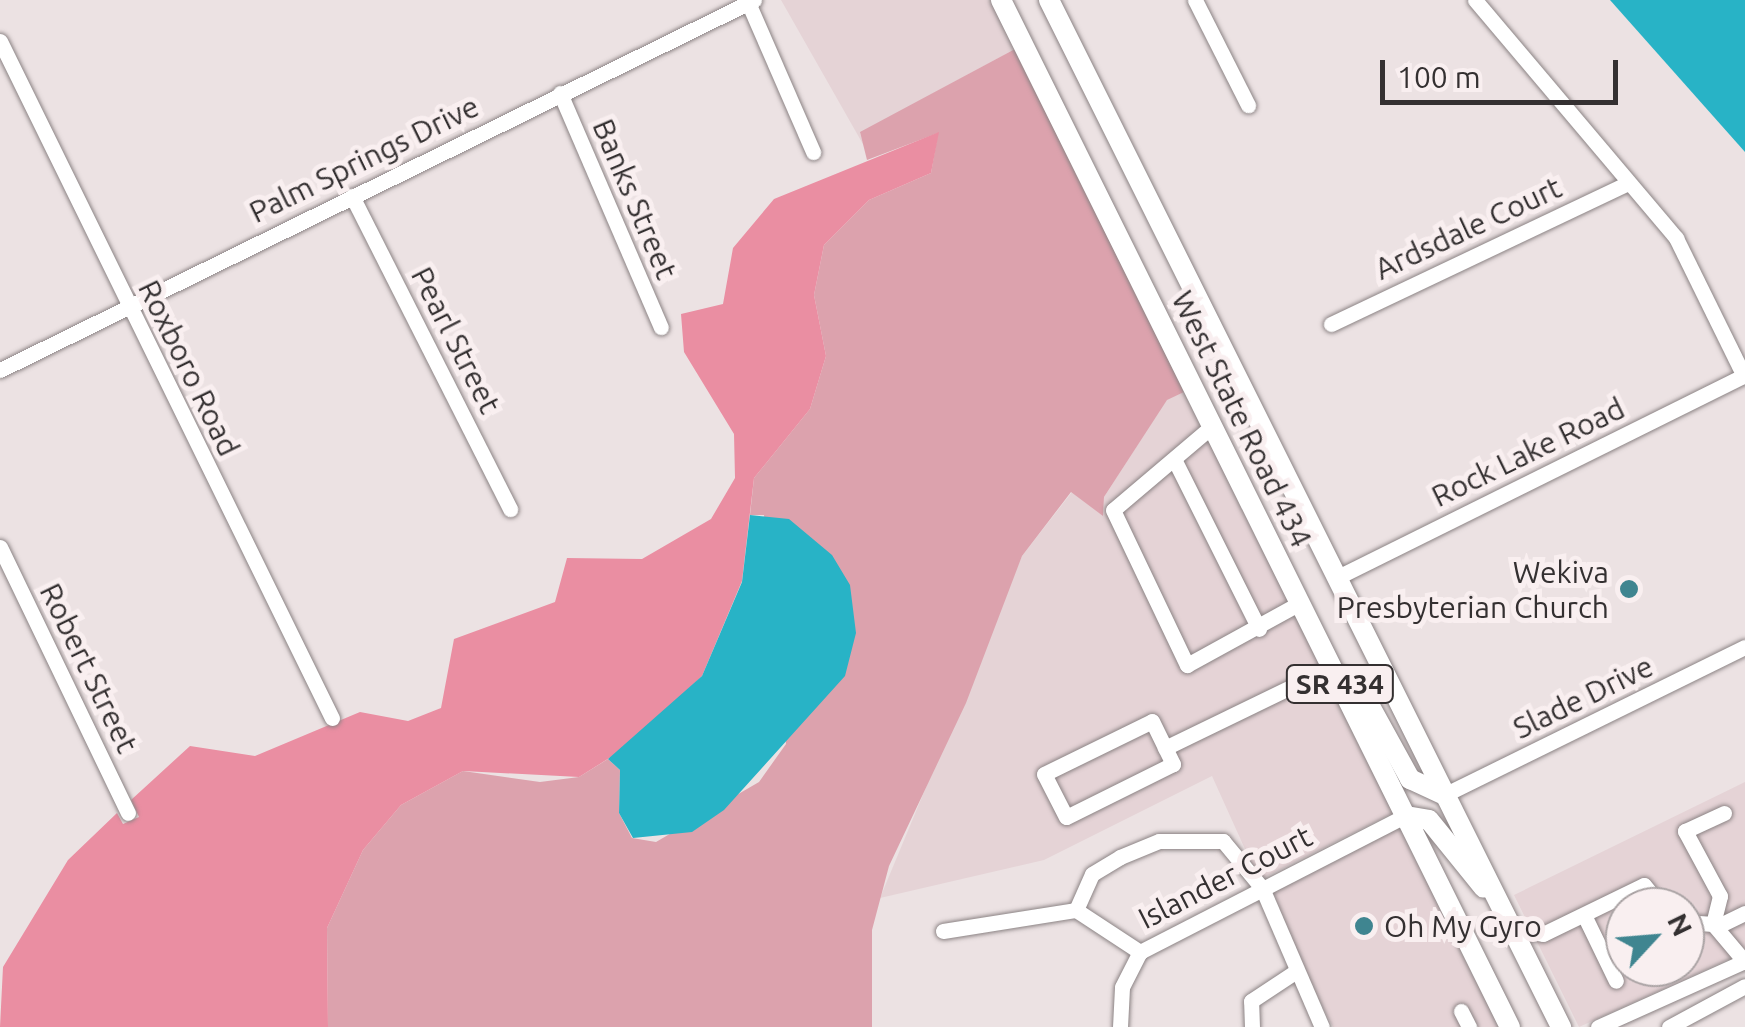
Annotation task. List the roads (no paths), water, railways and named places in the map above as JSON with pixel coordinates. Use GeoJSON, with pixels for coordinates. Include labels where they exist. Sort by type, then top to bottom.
{"type":"FeatureCollection","features":[{"type":"Feature","properties":{"kind":"main road","name":"West State Road 434"},"geometry":{"type":"LineString","coordinates":[[1001,0],[1510,1027]]}},
{"type":"Feature","properties":{"kind":"main road","name":"SR 434"},"geometry":{"type":"LineString","coordinates":[[1049,0],[1561,1027]]}},
{"type":"Feature","properties":{"kind":"main road"},"geometry":{"type":"LineString","coordinates":[[1333,669],[1366,697],[1410,779],[1444,795]]}},
{"type":"Feature","properties":{"kind":"main road"},"geometry":{"type":"LineString","coordinates":[[1405,816],[1429,820],[1499,904]]}},
{"type":"Feature","properties":{"kind":"street"},"geometry":{"type":"LineString","coordinates":[[1196,0],[1248,106]]}},
{"type":"Feature","properties":{"kind":"street"},"geometry":{"type":"LineString","coordinates":[[1474,0],[1676,238],[1745,376]]}},
{"type":"Feature","properties":{"kind":"street"},"geometry":{"type":"LineString","coordinates":[[750,1],[813,152]]}},
{"type":"Feature","properties":{"kind":"street","name":"Palm Springs Drive"},"geometry":{"type":"LineString","coordinates":[[0,370],[750,1]]}},
{"type":"Feature","properties":{"kind":"street","name":"Roxboro Road"},"geometry":{"type":"LineString","coordinates":[[0,42],[332,718]]}},
{"type":"Feature","properties":{"kind":"street","name":"Banks Street"},"geometry":{"type":"LineString","coordinates":[[560,93],[662,327]]}},
{"type":"Feature","properties":{"kind":"street","name":"Ardsdale Court"},"geometry":{"type":"LineString","coordinates":[[1331,324],[1628,182]]}},
{"type":"Feature","properties":{"kind":"street","name":"Pearl Street"},"geometry":{"type":"LineString","coordinates":[[352,196],[510,509]]}},
{"type":"Feature","properties":{"kind":"street","name":"Rock Lake Road"},"geometry":{"type":"LineString","coordinates":[[1336,578],[1745,376]]}},
{"type":"Feature","properties":{"kind":"street"},"geometry":{"type":"LineString","coordinates":[[1211,427],[1113,510],[1187,665],[1259,629],[1300,603]]}},
{"type":"Feature","properties":{"kind":"street"},"geometry":{"type":"LineString","coordinates":[[1174,459],[1259,629]]}},
{"type":"Feature","properties":{"kind":"street","name":"Robert Street"},"geometry":{"type":"LineString","coordinates":[[0,548],[128,813]]}},
{"type":"Feature","properties":{"kind":"street","name":"Slade Drive"},"geometry":{"type":"LineString","coordinates":[[1444,795],[1745,647]]}},
{"type":"Feature","properties":{"kind":"street"},"geometry":{"type":"LineString","coordinates":[[1165,748],[1333,669]]}},
{"type":"Feature","properties":{"kind":"street"},"geometry":{"type":"LineString","coordinates":[[1152,720],[1165,748],[1174,764],[1066,818],[1044,774],[1152,720]]}},
{"type":"Feature","properties":{"kind":"street"},"geometry":{"type":"LineString","coordinates":[[1714,926],[1720,896],[1685,831],[1724,813]]}},
{"type":"Feature","properties":{"kind":"street","name":"Islander Court"},"geometry":{"type":"LineString","coordinates":[[1120,1027],[1122,987],[1140,952],[1405,816]]}},
{"type":"Feature","properties":{"kind":"street"},"geometry":{"type":"LineString","coordinates":[[1076,910],[1092,874],[1159,841],[1193,837],[1223,840],[1262,888],[1315,1025]]}},
{"type":"Feature","properties":{"kind":"street"},"geometry":{"type":"LineString","coordinates":[[1512,929],[1543,934],[1605,904]]}},
{"type":"Feature","properties":{"kind":"street"},"geometry":{"type":"LineString","coordinates":[[943,932],[1076,910],[1140,952]]}},
{"type":"Feature","properties":{"kind":"street"},"geometry":{"type":"LineString","coordinates":[[1705,925],[1714,926],[1745,913]]}},
{"type":"Feature","properties":{"kind":"street"},"geometry":{"type":"LineString","coordinates":[[1584,915],[1605,958]]}},
{"type":"Feature","properties":{"kind":"street"},"geometry":{"type":"LineString","coordinates":[[1598,1027],[1745,962],[1714,926]]}},
{"type":"Feature","properties":{"kind":"street"},"geometry":{"type":"LineString","coordinates":[[1252,1027],[1251,1001],[1295,972]]}},
{"type":"Feature","properties":{"kind":"street"},"geometry":{"type":"LineString","coordinates":[[1669,1027],[1745,986]]}},
{"type":"Feature","properties":{"kind":"street"},"geometry":{"type":"LineString","coordinates":[[1461,1011],[1468,1027]]}},
{"type":"Feature","properties":{"kind":"water"},"geometry":{"type":"Polygon","coordinates":[[[1610,0],[1745,0],[1745,152],[1610,0]]]}},
{"type":"Feature","properties":{"kind":"water"},"geometry":{"type":"Polygon","coordinates":[[[750,515],[789,519],[832,555],[850,585],[856,633],[845,676],[724,810],[692,832],[633,838],[619,813],[620,770],[608,759],[702,676],[742,582],[750,515]]]}},
{"type":"Feature","properties":{"kind":"place","name":"Wekiva Presbyterian Church"},"geometry":{"type":"Point","coordinates":[1629,589]}},
{"type":"Feature","properties":{"kind":"place","name":"Oh My Gyro"},"geometry":{"type":"Point","coordinates":[1364,926]}}]}
